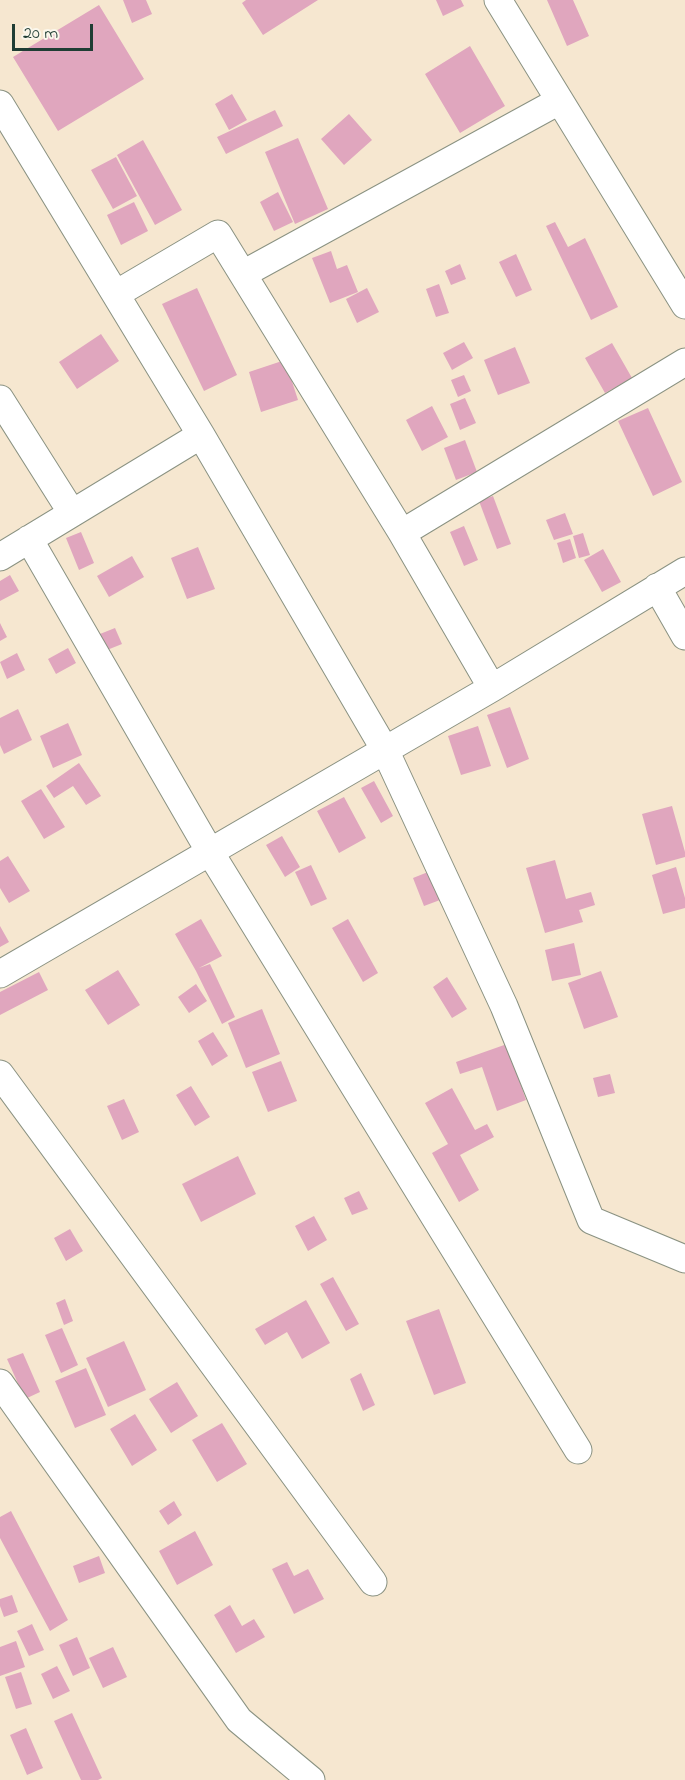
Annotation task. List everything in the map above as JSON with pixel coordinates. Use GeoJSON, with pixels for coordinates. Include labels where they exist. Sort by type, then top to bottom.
{"type":"FeatureCollection","features":[{"type":"Feature","properties":{"kind":"street"},"geometry":{"type":"LineString","coordinates":[[498,0],[685,305]]}},
{"type":"Feature","properties":{"kind":"street"},"geometry":{"type":"LineString","coordinates":[[243,274],[560,101]]}},
{"type":"Feature","properties":{"kind":"street"},"geometry":{"type":"LineString","coordinates":[[0,104],[201,435],[385,750],[504,1006],[591,1220],[685,1259]]}},
{"type":"Feature","properties":{"kind":"street"},"geometry":{"type":"LineString","coordinates":[[116,294],[218,234],[402,533],[492,688]]}},
{"type":"Feature","properties":{"kind":"street"},"geometry":{"type":"LineString","coordinates":[[402,533],[685,362]]}},
{"type":"Feature","properties":{"kind":"street"},"geometry":{"type":"LineString","coordinates":[[0,399],[72,513]]}},
{"type":"Feature","properties":{"kind":"street"},"geometry":{"type":"LineString","coordinates":[[0,557],[201,435]]}},
{"type":"Feature","properties":{"kind":"street"},"geometry":{"type":"LineString","coordinates":[[29,539],[210,852],[578,1450]]}},
{"type":"Feature","properties":{"kind":"street"},"geometry":{"type":"LineString","coordinates":[[0,974],[492,688],[685,571]]}},
{"type":"Feature","properties":{"kind":"street"},"geometry":{"type":"LineString","coordinates":[[657,587],[685,636]]}},
{"type":"Feature","properties":{"kind":"street"},"geometry":{"type":"LineString","coordinates":[[0,1074],[373,1582]]}},
{"type":"Feature","properties":{"kind":"street"},"geometry":{"type":"LineString","coordinates":[[0,1383],[238,1720],[311,1780]]}},
{"type":"Feature","properties":{"kind":"building"},"geometry":{"type":"Polygon","coordinates":[[[123,0],[146,0],[152,14],[132,23],[123,0]]]}},
{"type":"Feature","properties":{"kind":"building"},"geometry":{"type":"Polygon","coordinates":[[[246,0],[318,0],[263,35],[242,3],[246,0]]]}},
{"type":"Feature","properties":{"kind":"building"},"geometry":{"type":"Polygon","coordinates":[[[436,0],[461,0],[464,6],[443,16],[436,0]]]}},
{"type":"Feature","properties":{"kind":"building"},"geometry":{"type":"Polygon","coordinates":[[[547,0],[573,0],[589,36],[567,46],[547,0]]]}},
{"type":"Feature","properties":{"kind":"building"},"geometry":{"type":"Polygon","coordinates":[[[99,5],[144,79],[58,131],[13,57],[99,5]]]}},
{"type":"Feature","properties":{"kind":"building"},"geometry":{"type":"Polygon","coordinates":[[[470,46],[505,106],[460,133],[425,74],[470,46]]]}},
{"type":"Feature","properties":{"kind":"building"},"geometry":{"type":"Polygon","coordinates":[[[232,94],[247,120],[229,130],[215,104],[232,94]]]}},
{"type":"Feature","properties":{"kind":"building"},"geometry":{"type":"Polygon","coordinates":[[[275,110],[283,126],[226,154],[217,137],[275,110]]]}},
{"type":"Feature","properties":{"kind":"building"},"geometry":{"type":"Polygon","coordinates":[[[349,114],[372,140],[344,165],[321,139],[349,114]]]}},
{"type":"Feature","properties":{"kind":"building"},"geometry":{"type":"Polygon","coordinates":[[[298,138],[328,209],[295,224],[265,152],[298,138]]]}},
{"type":"Feature","properties":{"kind":"building"},"geometry":{"type":"Polygon","coordinates":[[[143,140],[182,210],[155,225],[117,155],[143,140]]]}},
{"type":"Feature","properties":{"kind":"building"},"geometry":{"type":"Polygon","coordinates":[[[116,157],[137,196],[113,209],[91,170],[116,157]]]}},
{"type":"Feature","properties":{"kind":"building"},"geometry":{"type":"Polygon","coordinates":[[[278,192],[293,222],[274,231],[260,202],[278,192]]]}},
{"type":"Feature","properties":{"kind":"building"},"geometry":{"type":"Polygon","coordinates":[[[134,202],[148,231],[121,245],[107,215],[134,202]]]}},
{"type":"Feature","properties":{"kind":"building"},"geometry":{"type":"Polygon","coordinates":[[[555,222],[568,247],[585,238],[618,307],[591,320],[546,226],[555,222]]]}},
{"type":"Feature","properties":{"kind":"building"},"geometry":{"type":"Polygon","coordinates":[[[331,251],[337,269],[347,265],[358,292],[330,303],[312,258],[331,251]]]}},
{"type":"Feature","properties":{"kind":"building"},"geometry":{"type":"Polygon","coordinates":[[[516,254],[532,290],[516,297],[499,262],[516,254]]]}},
{"type":"Feature","properties":{"kind":"building"},"geometry":{"type":"Polygon","coordinates":[[[460,264],[466,279],[451,285],[445,271],[460,264]]]}},
{"type":"Feature","properties":{"kind":"building"},"geometry":{"type":"Polygon","coordinates":[[[439,284],[449,313],[436,317],[426,289],[439,284]]]}},
{"type":"Feature","properties":{"kind":"building"},"geometry":{"type":"Polygon","coordinates":[[[197,288],[237,375],[204,391],[162,304],[197,288]]]}},
{"type":"Feature","properties":{"kind":"building"},"geometry":{"type":"Polygon","coordinates":[[[367,288],[379,312],[357,323],[346,299],[367,288]]]}},
{"type":"Feature","properties":{"kind":"building"},"geometry":{"type":"Polygon","coordinates":[[[101,334],[119,361],[77,389],[59,362],[101,334]]]}},
{"type":"Feature","properties":{"kind":"building"},"geometry":{"type":"Polygon","coordinates":[[[464,342],[473,358],[452,370],[443,353],[464,342]]]}},
{"type":"Feature","properties":{"kind":"building"},"geometry":{"type":"Polygon","coordinates":[[[612,343],[632,378],[605,393],[585,358],[612,343]]]}},
{"type":"Feature","properties":{"kind":"building"},"geometry":{"type":"Polygon","coordinates":[[[515,347],[530,383],[498,395],[484,360],[515,347]]]}},
{"type":"Feature","properties":{"kind":"building"},"geometry":{"type":"Polygon","coordinates":[[[285,360],[298,400],[261,412],[249,372],[285,360]]]}},
{"type":"Feature","properties":{"kind":"building"},"geometry":{"type":"Polygon","coordinates":[[[464,375],[471,391],[458,397],[451,380],[464,375]]]}},
{"type":"Feature","properties":{"kind":"building"},"geometry":{"type":"Polygon","coordinates":[[[465,398],[476,423],[460,430],[450,404],[465,398]]]}},
{"type":"Feature","properties":{"kind":"building"},"geometry":{"type":"Polygon","coordinates":[[[432,406],[448,437],[422,451],[406,420],[432,406]]]}},
{"type":"Feature","properties":{"kind":"building"},"geometry":{"type":"Polygon","coordinates":[[[648,408],[682,482],[653,496],[618,421],[648,408]]]}},
{"type":"Feature","properties":{"kind":"building"},"geometry":{"type":"Polygon","coordinates":[[[465,440],[477,472],[456,480],[444,448],[465,440]]]}},
{"type":"Feature","properties":{"kind":"building"},"geometry":{"type":"Polygon","coordinates":[[[493,496],[511,544],[497,549],[479,501],[493,496]]]}},
{"type":"Feature","properties":{"kind":"building"},"geometry":{"type":"Polygon","coordinates":[[[565,513],[573,534],[554,540],[546,520],[565,513]]]}},
{"type":"Feature","properties":{"kind":"building"},"geometry":{"type":"Polygon","coordinates":[[[464,526],[478,560],[464,566],[450,532],[464,526]]]}},
{"type":"Feature","properties":{"kind":"building"},"geometry":{"type":"Polygon","coordinates":[[[81,532],[94,563],[79,570],[66,538],[81,532]]]}},
{"type":"Feature","properties":{"kind":"building"},"geometry":{"type":"Polygon","coordinates":[[[583,533],[590,555],[579,558],[573,536],[583,533]]]}},
{"type":"Feature","properties":{"kind":"building"},"geometry":{"type":"Polygon","coordinates":[[[570,539],[576,558],[563,563],[557,543],[570,539]]]}},
{"type":"Feature","properties":{"kind":"building"},"geometry":{"type":"Polygon","coordinates":[[[198,547],[215,589],[187,599],[171,558],[198,547]]]}},
{"type":"Feature","properties":{"kind":"building"},"geometry":{"type":"Polygon","coordinates":[[[603,549],[621,582],[602,592],[584,560],[603,549]]]}},
{"type":"Feature","properties":{"kind":"building"},"geometry":{"type":"Polygon","coordinates":[[[132,556],[144,577],[109,597],[97,576],[132,556]]]}},
{"type":"Feature","properties":{"kind":"building"},"geometry":{"type":"Polygon","coordinates":[[[10,575],[19,591],[0,601],[0,581],[10,575]]]}},
{"type":"Feature","properties":{"kind":"building"},"geometry":{"type":"Polygon","coordinates":[[[0,623],[7,637],[0,641],[0,623]]]}},
{"type":"Feature","properties":{"kind":"building"},"geometry":{"type":"Polygon","coordinates":[[[115,628],[122,644],[107,650],[100,634],[115,628]]]}},
{"type":"Feature","properties":{"kind":"building"},"geometry":{"type":"Polygon","coordinates":[[[68,648],[76,663],[56,674],[48,659],[68,648]]]}},
{"type":"Feature","properties":{"kind":"building"},"geometry":{"type":"Polygon","coordinates":[[[17,653],[25,670],[7,679],[0,662],[17,653]]]}},
{"type":"Feature","properties":{"kind":"building"},"geometry":{"type":"Polygon","coordinates":[[[510,707],[529,759],[507,768],[487,715],[510,707]]]}},
{"type":"Feature","properties":{"kind":"building"},"geometry":{"type":"Polygon","coordinates":[[[18,709],[32,740],[4,754],[0,745],[0,718],[18,709]]]}},
{"type":"Feature","properties":{"kind":"building"},"geometry":{"type":"Polygon","coordinates":[[[68,723],[82,755],[53,768],[40,736],[68,723]]]}},
{"type":"Feature","properties":{"kind":"building"},"geometry":{"type":"Polygon","coordinates":[[[478,726],[491,766],[461,775],[448,736],[478,726]]]}},
{"type":"Feature","properties":{"kind":"building"},"geometry":{"type":"Polygon","coordinates":[[[79,763],[101,796],[86,805],[73,786],[54,798],[46,786],[79,763]]]}},
{"type":"Feature","properties":{"kind":"building"},"geometry":{"type":"Polygon","coordinates":[[[374,781],[393,816],[381,823],[361,788],[374,781]]]}},
{"type":"Feature","properties":{"kind":"building"},"geometry":{"type":"Polygon","coordinates":[[[41,789],[65,827],[44,839],[21,801],[41,789]]]}},
{"type":"Feature","properties":{"kind":"building"},"geometry":{"type":"Polygon","coordinates":[[[344,797],[366,838],[339,853],[317,811],[344,797]]]}},
{"type":"Feature","properties":{"kind":"building"},"geometry":{"type":"Polygon","coordinates":[[[672,806],[685,857],[656,865],[642,814],[672,806]]]}},
{"type":"Feature","properties":{"kind":"building"},"geometry":{"type":"Polygon","coordinates":[[[282,836],[300,867],[285,877],[266,845],[282,836]]]}},
{"type":"Feature","properties":{"kind":"building"},"geometry":{"type":"Polygon","coordinates":[[[8,856],[30,891],[9,903],[0,888],[0,861],[8,856]]]}},
{"type":"Feature","properties":{"kind":"building"},"geometry":{"type":"Polygon","coordinates":[[[555,860],[566,899],[591,892],[595,905],[579,910],[583,922],[545,933],[526,868],[555,860]]]}},
{"type":"Feature","properties":{"kind":"building"},"geometry":{"type":"Polygon","coordinates":[[[311,865],[327,899],[311,906],[295,872],[311,865]]]}},
{"type":"Feature","properties":{"kind":"building"},"geometry":{"type":"Polygon","coordinates":[[[676,867],[685,898],[685,908],[663,914],[652,875],[676,867]]]}},
{"type":"Feature","properties":{"kind":"building"},"geometry":{"type":"Polygon","coordinates":[[[428,872],[440,900],[424,906],[413,878],[428,872]]]}},
{"type":"Feature","properties":{"kind":"building"},"geometry":{"type":"Polygon","coordinates":[[[201,919],[222,956],[199,968],[210,964],[235,1017],[222,1024],[175,934],[201,919]]]}},
{"type":"Feature","properties":{"kind":"building"},"geometry":{"type":"Polygon","coordinates":[[[348,919],[378,973],[363,982],[332,928],[348,919]]]}},
{"type":"Feature","properties":{"kind":"building"},"geometry":{"type":"Polygon","coordinates":[[[0,926],[9,942],[0,947],[0,926]]]}},
{"type":"Feature","properties":{"kind":"building"},"geometry":{"type":"Polygon","coordinates":[[[574,943],[581,975],[552,981],[545,950],[574,943]]]}},
{"type":"Feature","properties":{"kind":"building"},"geometry":{"type":"Polygon","coordinates":[[[118,970],[140,1005],[108,1025],[85,990],[118,970]]]}},
{"type":"Feature","properties":{"kind":"building"},"geometry":{"type":"Polygon","coordinates":[[[601,971],[618,1017],[584,1029],[568,983],[601,971]]]}},
{"type":"Feature","properties":{"kind":"building"},"geometry":{"type":"Polygon","coordinates":[[[39,972],[48,990],[0,1015],[0,992],[39,972]]]}},
{"type":"Feature","properties":{"kind":"building"},"geometry":{"type":"Polygon","coordinates":[[[447,977],[467,1009],[452,1018],[433,987],[447,977]]]}},
{"type":"Feature","properties":{"kind":"building"},"geometry":{"type":"Polygon","coordinates":[[[196,984],[207,1001],[189,1013],[178,997],[196,984]]]}},
{"type":"Feature","properties":{"kind":"building"},"geometry":{"type":"Polygon","coordinates":[[[262,1009],[280,1054],[246,1068],[228,1023],[262,1009]]]}},
{"type":"Feature","properties":{"kind":"building"},"geometry":{"type":"Polygon","coordinates":[[[213,1032],[228,1056],[212,1066],[198,1041],[213,1032]]]}},
{"type":"Feature","properties":{"kind":"building"},"geometry":{"type":"Polygon","coordinates":[[[507,1044],[526,1100],[497,1111],[482,1067],[460,1074],[456,1062],[507,1044]]]}},
{"type":"Feature","properties":{"kind":"building"},"geometry":{"type":"Polygon","coordinates":[[[281,1061],[297,1101],[268,1112],[252,1072],[281,1061]]]}},
{"type":"Feature","properties":{"kind":"building"},"geometry":{"type":"Polygon","coordinates":[[[610,1074],[615,1093],[598,1097],[593,1078],[610,1074]]]}},
{"type":"Feature","properties":{"kind":"building"},"geometry":{"type":"Polygon","coordinates":[[[191,1086],[210,1117],[195,1126],[176,1095],[191,1086]]]}},
{"type":"Feature","properties":{"kind":"building"},"geometry":{"type":"Polygon","coordinates":[[[452,1088],[475,1130],[487,1124],[494,1137],[460,1155],[479,1190],[459,1202],[432,1153],[448,1144],[425,1103],[452,1088]]]}},
{"type":"Feature","properties":{"kind":"building"},"geometry":{"type":"Polygon","coordinates":[[[124,1099],[139,1132],[122,1140],[107,1106],[124,1099]]]}},
{"type":"Feature","properties":{"kind":"building"},"geometry":{"type":"Polygon","coordinates":[[[238,1156],[256,1194],[201,1222],[182,1184],[238,1156]]]}},
{"type":"Feature","properties":{"kind":"building"},"geometry":{"type":"Polygon","coordinates":[[[359,1191],[368,1209],[352,1215],[344,1198],[359,1191]]]}},
{"type":"Feature","properties":{"kind":"building"},"geometry":{"type":"Polygon","coordinates":[[[314,1216],[327,1240],[308,1251],[295,1226],[314,1216]]]}},
{"type":"Feature","properties":{"kind":"building"},"geometry":{"type":"Polygon","coordinates":[[[70,1229],[83,1251],[66,1261],[54,1238],[70,1229]]]}},
{"type":"Feature","properties":{"kind":"building"},"geometry":{"type":"Polygon","coordinates":[[[333,1277],[359,1324],[346,1331],[320,1284],[333,1277]]]}},
{"type":"Feature","properties":{"kind":"building"},"geometry":{"type":"Polygon","coordinates":[[[65,1299],[73,1321],[64,1325],[56,1303],[65,1299]]]}},
{"type":"Feature","properties":{"kind":"building"},"geometry":{"type":"Polygon","coordinates":[[[306,1300],[330,1343],[302,1359],[287,1332],[265,1345],[255,1329],[306,1300]]]}},
{"type":"Feature","properties":{"kind":"building"},"geometry":{"type":"Polygon","coordinates":[[[439,1309],[466,1383],[434,1395],[406,1321],[439,1309]]]}},
{"type":"Feature","properties":{"kind":"building"},"geometry":{"type":"Polygon","coordinates":[[[62,1328],[78,1365],[61,1373],[45,1335],[62,1328]]]}},
{"type":"Feature","properties":{"kind":"building"},"geometry":{"type":"Polygon","coordinates":[[[124,1341],[146,1390],[108,1407],[86,1358],[124,1341]]]}},
{"type":"Feature","properties":{"kind":"building"},"geometry":{"type":"Polygon","coordinates":[[[23,1353],[40,1392],[25,1399],[7,1359],[23,1353]]]}},
{"type":"Feature","properties":{"kind":"building"},"geometry":{"type":"Polygon","coordinates":[[[86,1368],[106,1415],[75,1428],[55,1381],[86,1368]]]}},
{"type":"Feature","properties":{"kind":"building"},"geometry":{"type":"Polygon","coordinates":[[[361,1373],[375,1405],[363,1411],[350,1379],[361,1373]]]}},
{"type":"Feature","properties":{"kind":"building"},"geometry":{"type":"Polygon","coordinates":[[[177,1382],[198,1416],[171,1433],[149,1399],[177,1382]]]}},
{"type":"Feature","properties":{"kind":"building"},"geometry":{"type":"Polygon","coordinates":[[[135,1414],[157,1450],[132,1466],[110,1429],[135,1414]]]}},
{"type":"Feature","properties":{"kind":"building"},"geometry":{"type":"Polygon","coordinates":[[[222,1423],[247,1464],[217,1482],[192,1440],[222,1423]]]}},
{"type":"Feature","properties":{"kind":"building"},"geometry":{"type":"Polygon","coordinates":[[[174,1501],[182,1515],[168,1525],[159,1511],[174,1501]]]}},
{"type":"Feature","properties":{"kind":"building"},"geometry":{"type":"Polygon","coordinates":[[[11,1511],[68,1620],[50,1631],[0,1538],[0,1517],[11,1511]]]}},
{"type":"Feature","properties":{"kind":"building"},"geometry":{"type":"Polygon","coordinates":[[[195,1531],[213,1565],[177,1585],[159,1551],[195,1531]]]}},
{"type":"Feature","properties":{"kind":"building"},"geometry":{"type":"Polygon","coordinates":[[[99,1556],[105,1573],[79,1583],[73,1566],[99,1556]]]}},
{"type":"Feature","properties":{"kind":"building"},"geometry":{"type":"Polygon","coordinates":[[[287,1562],[294,1576],[308,1569],[324,1599],[294,1614],[272,1569],[287,1562]]]}},
{"type":"Feature","properties":{"kind":"building"},"geometry":{"type":"Polygon","coordinates":[[[12,1595],[18,1612],[4,1617],[0,1599],[12,1595]]]}},
{"type":"Feature","properties":{"kind":"building"},"geometry":{"type":"Polygon","coordinates":[[[230,1605],[242,1626],[254,1619],[265,1637],[236,1653],[214,1615],[230,1605]]]}},
{"type":"Feature","properties":{"kind":"building"},"geometry":{"type":"Polygon","coordinates":[[[32,1624],[44,1650],[29,1656],[17,1631],[32,1624]]]}},
{"type":"Feature","properties":{"kind":"building"},"geometry":{"type":"Polygon","coordinates":[[[77,1637],[90,1668],[73,1676],[59,1645],[77,1637]]]}},
{"type":"Feature","properties":{"kind":"building"},"geometry":{"type":"Polygon","coordinates":[[[16,1641],[25,1667],[0,1676],[0,1647],[16,1641]]]}},
{"type":"Feature","properties":{"kind":"building"},"geometry":{"type":"Polygon","coordinates":[[[113,1647],[127,1677],[103,1688],[89,1658],[113,1647]]]}},
{"type":"Feature","properties":{"kind":"building"},"geometry":{"type":"Polygon","coordinates":[[[57,1666],[70,1691],[53,1699],[41,1674],[57,1666]]]}},
{"type":"Feature","properties":{"kind":"building"},"geometry":{"type":"Polygon","coordinates":[[[21,1672],[32,1704],[16,1709],[5,1677],[21,1672]]]}},
{"type":"Feature","properties":{"kind":"building"},"geometry":{"type":"Polygon","coordinates":[[[72,1713],[102,1778],[98,1780],[81,1780],[54,1721],[72,1713]]]}},
{"type":"Feature","properties":{"kind":"building"},"geometry":{"type":"Polygon","coordinates":[[[26,1728],[43,1768],[27,1775],[10,1735],[26,1728]]]}}]}
